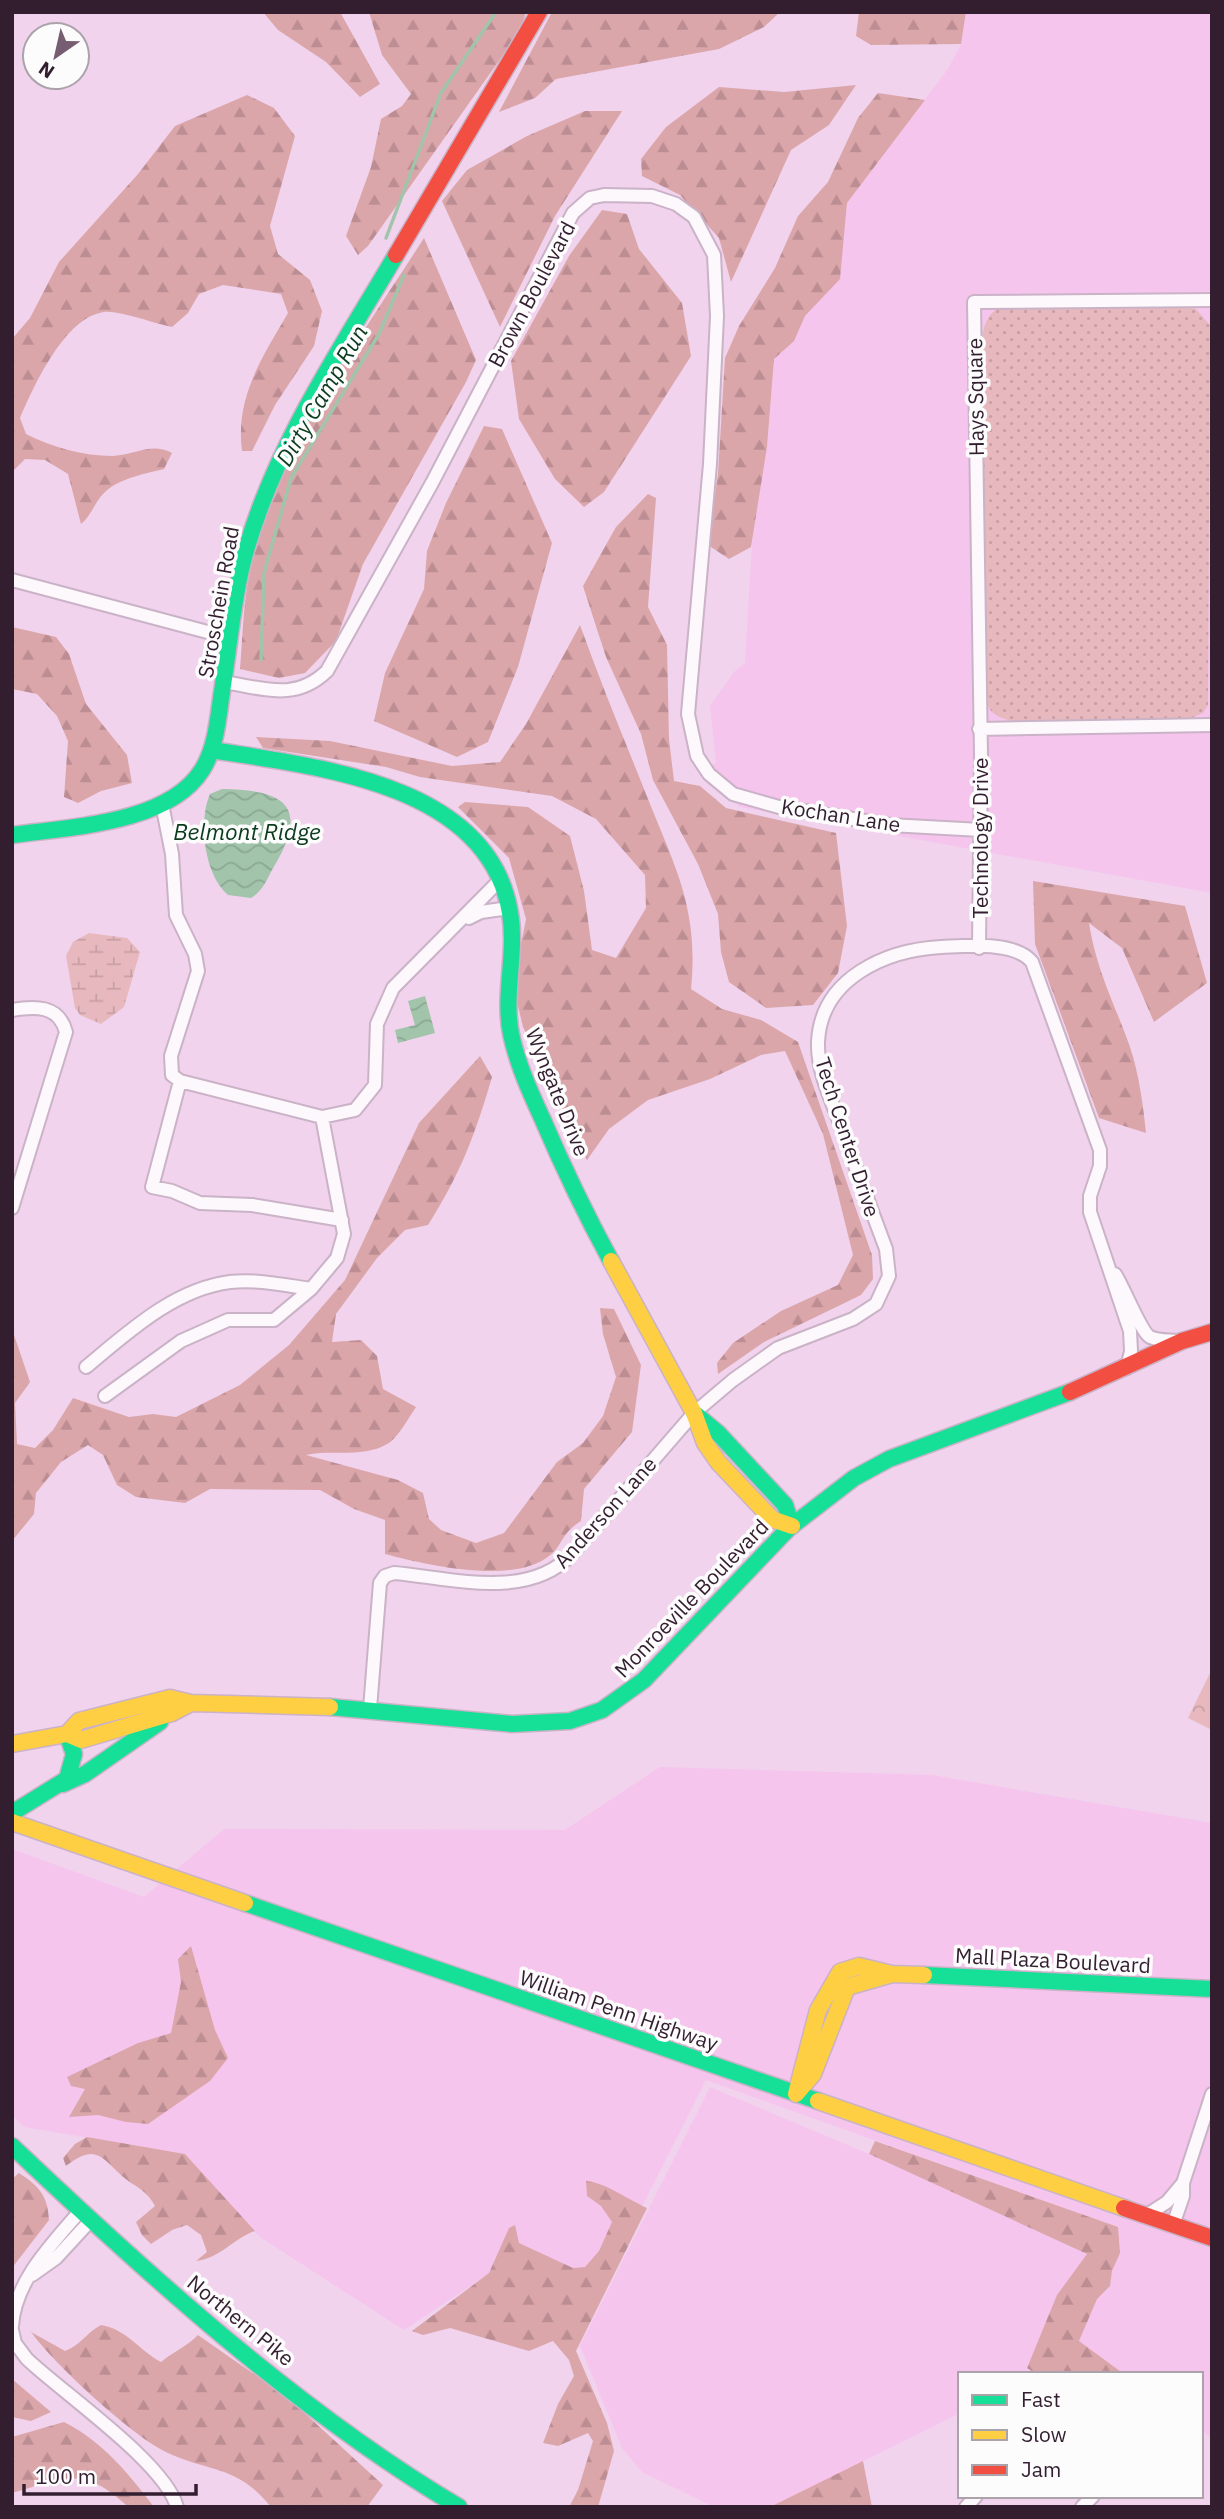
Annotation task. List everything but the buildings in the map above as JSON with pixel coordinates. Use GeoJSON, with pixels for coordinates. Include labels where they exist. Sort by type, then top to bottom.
{"type":"FeatureCollection","features":[{"type":"Feature","properties":{"kind":"main road","name":"Stroschein Road"},"geometry":{"type":"LineString","coordinates":[[12,835],[108,821],[162,804],[196,778],[212,750],[248,540],[278,460],[539,12]]}},
{"type":"Feature","properties":{"kind":"main road","name":"Wyngate Drive"},"geometry":{"type":"LineString","coordinates":[[212,750],[336,773],[412,797],[463,827],[488,854],[501,879],[509,908],[511,929],[506,1017],[518,1059],[580,1197],[694,1413],[705,1443],[718,1462],[772,1519],[792,1525]]}},
{"type":"Feature","properties":{"kind":"main road","name":"Monroeville Boulevard"},"geometry":{"type":"LineString","coordinates":[[1182,1341],[1212,1319]]}},
{"type":"Feature","properties":{"kind":"main road","name":"Monroeville Boulevard"},"geometry":{"type":"LineString","coordinates":[[67,1734],[79,1721],[170,1698],[191,1703],[224,1701],[370,1709],[523,1724],[570,1721],[602,1710],[644,1680],[792,1525],[831,1492],[874,1465],[1080,1389],[1182,1341],[1212,1332]]}},
{"type":"Feature","properties":{"kind":"main road","name":"Monroeville Boulevard"},"geometry":{"type":"LineString","coordinates":[[12,1744],[67,1734],[80,1740],[172,1713],[191,1703]]}},
{"type":"Feature","properties":{"kind":"main road"},"geometry":{"type":"LineString","coordinates":[[12,1813],[85,1774],[172,1713]]}},
{"type":"Feature","properties":{"kind":"main road"},"geometry":{"type":"LineString","coordinates":[[62,1784],[69,1776],[74,1759],[67,1734]]}},
{"type":"Feature","properties":{"kind":"main road"},"geometry":{"type":"LineString","coordinates":[[27,1804],[59,1771],[67,1734]]}},
{"type":"Feature","properties":{"kind":"main road","name":"William Penn Highway"},"geometry":{"type":"LineString","coordinates":[[12,1822],[1212,2238]]}},
{"type":"Feature","properties":{"kind":"main road","name":"Mall Plaza Boulevard"},"geometry":{"type":"LineString","coordinates":[[796,2094],[813,2074],[847,1987],[892,1974],[1212,1989]]}},
{"type":"Feature","properties":{"kind":"main road","name":"Northern Pike"},"geometry":{"type":"LineString","coordinates":[[12,2146],[183,2301],[343,2430],[397,2469],[459,2507]]}},
{"type":"Feature","properties":{"kind":"street","name":"Brown Boulevard"},"geometry":{"type":"LineString","coordinates":[[224,682],[295,691],[316,681],[327,671],[426,495],[573,213],[580,204],[597,196],[620,193],[652,196],[676,204],[694,217],[713,255],[717,316],[710,464],[688,714],[697,756],[709,774]]}},
{"type":"Feature","properties":{"kind":"street","name":"Hays Square"},"geometry":{"type":"LineString","coordinates":[[979,729],[974,302],[1212,300]]}},
{"type":"Feature","properties":{"kind":"street"},"geometry":{"type":"LineString","coordinates":[[12,580],[230,638]]}},
{"type":"Feature","properties":{"kind":"street"},"geometry":{"type":"LineString","coordinates":[[979,729],[1212,725]]}},
{"type":"Feature","properties":{"kind":"street","name":"Technology Drive"},"geometry":{"type":"LineString","coordinates":[[979,729],[979,948]]}},
{"type":"Feature","properties":{"kind":"street","name":"Kochan Lane"},"geometry":{"type":"LineString","coordinates":[[709,774],[733,794],[779,807],[891,825],[981,830]]}},
{"type":"Feature","properties":{"kind":"street"},"geometry":{"type":"LineString","coordinates":[[162,804],[172,854],[176,915],[195,954],[198,971],[169,1065],[172,1075],[180,1081],[322,1117],[355,1110],[370,1094],[378,1075],[377,1024],[388,997],[407,971],[460,923],[501,879]]}},
{"type":"Feature","properties":{"kind":"street"},"geometry":{"type":"LineString","coordinates":[[460,923],[481,912],[509,908]]}},
{"type":"Feature","properties":{"kind":"street","name":"Tech Center Drive"},"geometry":{"type":"LineString","coordinates":[[694,1413],[757,1361],[778,1348],[861,1315],[882,1296],[889,1276],[889,1264],[822,1072],[818,1051],[820,1029],[839,989],[866,967],[891,956],[923,949],[979,948],[1021,952],[1037,972],[1100,1150],[1100,1166],[1089,1205],[1130,1331],[1131,1351],[1127,1368]]}},
{"type":"Feature","properties":{"kind":"street"},"geometry":{"type":"LineString","coordinates":[[12,1010],[36,1007],[49,1010],[60,1018],[66,1032],[12,1208]]}},
{"type":"Feature","properties":{"kind":"street"},"geometry":{"type":"LineString","coordinates":[[180,1081],[152,1187],[172,1191],[200,1203],[252,1205],[342,1220]]}},
{"type":"Feature","properties":{"kind":"street"},"geometry":{"type":"LineString","coordinates":[[105,1396],[181,1341],[228,1320],[274,1320],[311,1289],[341,1250],[344,1234],[322,1117]]}},
{"type":"Feature","properties":{"kind":"street","name":"Tech Center Drive"},"geometry":{"type":"LineString","coordinates":[[1109,1265],[1128,1294],[1144,1332],[1159,1340],[1182,1341]]}},
{"type":"Feature","properties":{"kind":"street"},"geometry":{"type":"LineString","coordinates":[[86,1367],[147,1317],[210,1287],[241,1282],[311,1289]]}},
{"type":"Feature","properties":{"kind":"street","name":"Anderson Lane"},"geometry":{"type":"LineString","coordinates":[[370,1709],[380,1583],[385,1576],[394,1573],[499,1583],[543,1576],[566,1561],[694,1413]]}},
{"type":"Feature","properties":{"kind":"street"},"geometry":{"type":"LineString","coordinates":[[1173,2225],[1183,2196],[1183,2183],[1212,2094]]}},
{"type":"Feature","properties":{"kind":"street"},"geometry":{"type":"LineString","coordinates":[[1146,2215],[1167,2202],[1183,2183]]}},
{"type":"Feature","properties":{"kind":"street"},"geometry":{"type":"LineString","coordinates":[[86,2215],[56,2259],[32,2276],[15,2307],[12,2328],[15,2343],[27,2360],[153,2468],[171,2490],[177,2507]]}},
{"type":"Feature","properties":{"kind":"shaded area"},"geometry":{"type":"Polygon","coordinates":[[[966,12],[1212,12],[1212,893],[740,807],[702,775],[716,762],[710,706],[734,672],[745,663],[753,525],[767,447],[774,359],[794,341],[805,316],[839,279],[847,203],[948,69],[961,44],[966,12]]]}},
{"type":"Feature","properties":{"kind":"shaded area"},"geometry":{"type":"Polygon","coordinates":[[[660,1767],[932,1775],[1212,1823],[1212,2438],[1203,2431],[1203,2372],[1121,2372],[1079,2341],[1097,2299],[1110,2286],[1112,2271],[1120,2253],[1117,2227],[706,2080],[574,2341],[499,2267],[404,2330],[260,2237],[185,2154],[24,2127],[12,2115],[12,1849],[144,1897],[224,1829],[565,1830],[660,1767]]]}},
{"type":"Feature","properties":{"kind":"shaded area"},"geometry":{"type":"Polygon","coordinates":[[[710,2087],[869,2154],[1087,2254],[1027,2367],[1033,2372],[958,2372],[958,2414],[770,2507],[714,2507],[642,2472],[622,2448],[580,2346],[710,2087]]]}},
{"type":"Feature","properties":{"kind":"green space"},"geometry":{"type":"Polygon","coordinates":[[[263,12],[340,12],[380,84],[360,97],[326,62],[278,30],[263,12]]]}},
{"type":"Feature","properties":{"kind":"green space"},"geometry":{"type":"Polygon","coordinates":[[[369,12],[526,12],[520,31],[368,246],[358,255],[346,236],[371,167],[381,119],[402,106],[411,94],[382,55],[369,12]]]}},
{"type":"Feature","properties":{"kind":"green space"},"geometry":{"type":"Polygon","coordinates":[[[552,12],[780,12],[764,27],[719,49],[556,79],[535,98],[499,112],[552,12]]]}},
{"type":"Feature","properties":{"kind":"green space"},"geometry":{"type":"Polygon","coordinates":[[[859,12],[966,12],[961,44],[871,45],[856,36],[859,12]]]}},
{"type":"Feature","properties":{"kind":"green space"},"geometry":{"type":"Polygon","coordinates":[[[856,85],[829,125],[791,150],[731,282],[719,238],[680,195],[642,176],[641,159],[666,127],[719,87],[784,92],[856,85]]]}},
{"type":"Feature","properties":{"kind":"green space"},"geometry":{"type":"Polygon","coordinates":[[[878,93],[925,100],[847,203],[840,279],[805,316],[794,341],[774,359],[767,447],[751,547],[729,559],[708,545],[718,474],[725,358],[739,326],[775,268],[798,216],[828,182],[858,118],[878,93]]]}},
{"type":"Feature","properties":{"kind":"green space"},"geometry":{"type":"Polygon","coordinates":[[[247,95],[274,108],[295,136],[270,226],[278,254],[310,280],[322,311],[314,346],[275,405],[252,451],[242,451],[241,431],[247,395],[260,362],[288,313],[281,294],[223,285],[199,294],[188,313],[172,327],[110,312],[90,317],[77,326],[53,354],[26,404],[20,418],[26,434],[57,447],[90,454],[113,456],[157,449],[172,453],[164,469],[133,477],[111,487],[81,524],[68,474],[45,460],[25,459],[12,472],[12,339],[30,318],[59,262],[138,174],[175,126],[247,95]]]}},
{"type":"Feature","properties":{"kind":"green space"},"geometry":{"type":"Polygon","coordinates":[[[585,111],[622,111],[555,216],[500,327],[442,201],[467,170],[527,136],[585,111]]]}},
{"type":"Feature","properties":{"kind":"green space"},"geometry":{"type":"Polygon","coordinates":[[[602,210],[627,214],[639,249],[682,303],[691,356],[604,492],[584,507],[555,479],[519,419],[511,361],[569,256],[602,210]]]}},
{"type":"Feature","properties":{"kind":"green space"},"geometry":{"type":"Polygon","coordinates":[[[424,238],[476,360],[363,564],[336,641],[305,673],[279,678],[240,669],[249,576],[266,519],[283,476],[325,394],[424,238]]]}},
{"type":"Feature","properties":{"kind":"green space"},"geometry":{"type":"Polygon","coordinates":[[[1187,305],[1196,309],[1210,325],[1208,705],[1203,713],[1187,720],[1012,721],[1001,718],[990,710],[984,695],[983,332],[987,320],[994,311],[1002,307],[1187,305]]]}},
{"type":"Feature","properties":{"kind":"green space"},"geometry":{"type":"Polygon","coordinates":[[[484,426],[502,429],[552,543],[518,667],[488,742],[457,757],[374,721],[385,673],[424,589],[427,551],[446,503],[484,426]]]}},
{"type":"Feature","properties":{"kind":"green space"},"geometry":{"type":"Polygon","coordinates":[[[648,494],[656,498],[648,607],[667,645],[669,739],[674,781],[700,786],[726,808],[836,833],[847,926],[838,973],[813,1005],[766,1008],[729,982],[721,952],[718,914],[698,864],[653,780],[641,734],[606,657],[583,586],[616,527],[648,494]]]}},
{"type":"Feature","properties":{"kind":"green space"},"geometry":{"type":"Polygon","coordinates":[[[580,625],[683,891],[692,936],[691,989],[722,1009],[761,1020],[798,1042],[872,1255],[873,1279],[861,1295],[764,1342],[718,1374],[717,1363],[733,1343],[781,1311],[838,1285],[853,1255],[823,1134],[785,1051],[761,1055],[710,1079],[648,1100],[609,1129],[587,1160],[523,1027],[513,985],[526,919],[509,858],[458,807],[465,802],[528,807],[570,836],[584,891],[592,950],[616,958],[646,908],[645,875],[596,819],[552,796],[420,777],[386,767],[263,748],[256,737],[330,741],[452,766],[500,762],[526,724],[580,625]]]}},
{"type":"Feature","properties":{"kind":"green space"},"geometry":{"type":"Polygon","coordinates":[[[12,627],[56,637],[69,654],[86,704],[127,755],[132,783],[101,791],[78,803],[64,797],[68,741],[57,716],[37,694],[12,689],[12,627]]]}},
{"type":"Feature","properties":{"kind":"green space"},"geometry":{"type":"Polygon","coordinates":[[[1033,881],[1185,906],[1207,983],[1154,1022],[1122,948],[1089,923],[1101,972],[1133,1057],[1146,1133],[1099,1118],[1035,944],[1033,881]]]}},
{"type":"Feature","properties":{"kind":"green space"},"geometry":{"type":"Polygon","coordinates":[[[89,933],[127,938],[140,952],[124,1007],[101,1024],[80,1015],[75,1008],[66,956],[73,942],[89,933]]]}},
{"type":"Feature","properties":{"kind":"green space"},"geometry":{"type":"Polygon","coordinates":[[[480,1056],[492,1077],[466,1153],[440,1206],[428,1225],[405,1230],[377,1258],[336,1314],[332,1342],[361,1340],[377,1356],[383,1389],[416,1407],[396,1436],[379,1448],[306,1455],[398,1480],[423,1493],[429,1519],[441,1530],[476,1543],[504,1533],[557,1462],[583,1443],[603,1416],[616,1377],[603,1334],[600,1308],[614,1309],[641,1365],[632,1432],[584,1489],[581,1521],[569,1531],[554,1552],[533,1565],[492,1571],[445,1567],[385,1554],[385,1520],[354,1509],[320,1490],[210,1489],[185,1503],[136,1497],[117,1485],[103,1455],[88,1445],[61,1462],[36,1493],[34,1514],[12,1541],[12,1329],[30,1382],[15,1403],[17,1444],[35,1448],[53,1430],[73,1398],[129,1417],[153,1414],[176,1417],[240,1385],[289,1345],[345,1280],[419,1123],[480,1056]]]}},
{"type":"Feature","properties":{"kind":"green space"},"geometry":{"type":"Polygon","coordinates":[[[1212,1669],[1212,1730],[1188,1718],[1212,1669]]]}},
{"type":"Feature","properties":{"kind":"green space"},"geometry":{"type":"Polygon","coordinates":[[[191,1946],[215,2030],[228,2058],[210,2081],[148,2124],[98,2115],[69,2117],[85,2089],[71,2086],[67,2077],[138,2043],[171,2033],[181,1982],[178,1959],[191,1946]]]}},
{"type":"Feature","properties":{"kind":"green space"},"geometry":{"type":"Polygon","coordinates":[[[87,2137],[185,2154],[255,2231],[213,2256],[196,2261],[207,2252],[201,2235],[187,2225],[172,2230],[151,2244],[142,2235],[136,2222],[155,2206],[144,2192],[97,2155],[84,2155],[66,2166],[63,2158],[75,2144],[87,2137]]]}},
{"type":"Feature","properties":{"kind":"green space"},"geometry":{"type":"Polygon","coordinates":[[[875,2141],[1118,2227],[1120,2253],[1112,2271],[1110,2286],[1097,2299],[1079,2341],[1121,2372],[1033,2372],[1027,2368],[1057,2295],[1087,2254],[869,2154],[875,2141]]]}},
{"type":"Feature","properties":{"kind":"green space"},"geometry":{"type":"Polygon","coordinates":[[[19,2173],[41,2192],[47,2204],[49,2220],[12,2268],[12,2179],[19,2173]]]}},
{"type":"Feature","properties":{"kind":"green space"},"geometry":{"type":"Polygon","coordinates":[[[586,2181],[608,2188],[647,2208],[576,2351],[607,2423],[614,2451],[598,2507],[569,2507],[578,2490],[593,2441],[588,2433],[558,2446],[543,2443],[558,2404],[574,2376],[569,2360],[553,2341],[529,2351],[450,2328],[423,2335],[412,2331],[489,2273],[509,2228],[515,2225],[519,2243],[573,2268],[585,2267],[599,2251],[612,2222],[601,2206],[587,2196],[586,2181]]]}},
{"type":"Feature","properties":{"kind":"green space"},"geometry":{"type":"Polygon","coordinates":[[[101,2325],[125,2335],[161,2362],[198,2335],[287,2397],[383,2485],[367,2507],[271,2507],[259,2493],[235,2477],[153,2445],[95,2398],[57,2362],[31,2332],[65,2351],[101,2325]]]}},
{"type":"Feature","properties":{"kind":"green space"},"geometry":{"type":"Polygon","coordinates":[[[12,2379],[51,2412],[31,2421],[12,2417],[12,2379]]]}},
{"type":"Feature","properties":{"kind":"green space"},"geometry":{"type":"Polygon","coordinates":[[[64,2422],[103,2449],[154,2507],[128,2507],[98,2485],[86,2480],[61,2480],[12,2493],[12,2437],[64,2422]]]}},
{"type":"Feature","properties":{"kind":"green space"},"geometry":{"type":"Polygon","coordinates":[[[863,2461],[872,2507],[770,2507],[863,2461]]]}},
{"type":"Feature","properties":{"kind":"water","name":"Belmont Ridge"},"geometry":{"type":"Polygon","coordinates":[[[222,789],[259,792],[273,797],[284,804],[289,813],[290,826],[286,842],[263,887],[251,898],[228,895],[213,875],[209,861],[204,833],[206,805],[210,794],[222,789]]]}},
{"type":"Feature","properties":{"kind":"water"},"geometry":{"type":"Polygon","coordinates":[[[425,996],[435,1033],[398,1043],[395,1030],[415,1025],[408,1001],[425,996]]]}},
{"type":"Feature","properties":{"kind":"waterway","name":"Dirty Camp Run"},"geometry":{"type":"LineString","coordinates":[[386,238],[441,93],[496,12]]}},
{"type":"Feature","properties":{"kind":"waterway","name":"Dirty Camp Run"},"geometry":{"type":"LineString","coordinates":[[261,660],[264,573],[291,478],[379,334],[404,275]]}},
{"type":"Feature","properties":{"kind":"traffic: fast"},"geometry":{"type":"LineString","coordinates":[[12,835],[88,825],[142,812],[166,802],[186,788],[202,770],[210,754],[219,716],[238,583],[260,508],[312,396],[396,255]]}},
{"type":"Feature","properties":{"kind":"traffic: fast"},"geometry":{"type":"LineString","coordinates":[[212,750],[299,764],[392,789],[434,809],[469,835],[495,869],[510,913],[512,943],[508,1004],[511,1034],[517,1056],[558,1155],[611,1261]]}},
{"type":"Feature","properties":{"kind":"traffic: fast"},"geometry":{"type":"LineString","coordinates":[[330,1707],[512,1724],[570,1721],[602,1710],[644,1680],[789,1528],[854,1478],[889,1459],[1070,1392]]}},
{"type":"Feature","properties":{"kind":"traffic: fast"},"geometry":{"type":"LineString","coordinates":[[694,1413],[718,1433],[785,1505],[792,1526]]}},
{"type":"Feature","properties":{"kind":"traffic: fast"},"geometry":{"type":"LineString","coordinates":[[63,1784],[85,1774],[160,1722]]}},
{"type":"Feature","properties":{"kind":"traffic: fast"},"geometry":{"type":"LineString","coordinates":[[12,1813],[67,1779],[74,1754],[67,1734]]}},
{"type":"Feature","properties":{"kind":"traffic: fast"},"geometry":{"type":"LineString","coordinates":[[245,1903],[818,2101]]}},
{"type":"Feature","properties":{"kind":"traffic: fast"},"geometry":{"type":"LineString","coordinates":[[924,1975],[1212,1989]]}},
{"type":"Feature","properties":{"kind":"traffic: fast"},"geometry":{"type":"LineString","coordinates":[[12,2146],[116,2243],[226,2339],[341,2429],[459,2507]]}},
{"type":"Feature","properties":{"kind":"traffic: slow"},"geometry":{"type":"LineString","coordinates":[[611,1261],[694,1413],[705,1443],[718,1462],[772,1519],[792,1526]]}},
{"type":"Feature","properties":{"kind":"traffic: slow"},"geometry":{"type":"LineString","coordinates":[[12,1744],[67,1734],[79,1721],[170,1698],[191,1703],[330,1707]]}},
{"type":"Feature","properties":{"kind":"traffic: slow"},"geometry":{"type":"LineString","coordinates":[[67,1734],[81,1740],[172,1713],[191,1703]]}},
{"type":"Feature","properties":{"kind":"traffic: slow"},"geometry":{"type":"LineString","coordinates":[[12,1822],[245,1903]]}},
{"type":"Feature","properties":{"kind":"traffic: slow"},"geometry":{"type":"LineString","coordinates":[[796,2094],[818,2010],[840,1972],[859,1966],[892,1974],[924,1975]]}},
{"type":"Feature","properties":{"kind":"traffic: slow"},"geometry":{"type":"LineString","coordinates":[[796,2094],[813,2074],[847,1987],[892,1974]]}},
{"type":"Feature","properties":{"kind":"traffic: slow"},"geometry":{"type":"LineString","coordinates":[[818,2101],[1124,2208]]}},
{"type":"Feature","properties":{"kind":"traffic: jam"},"geometry":{"type":"LineString","coordinates":[[396,255],[539,12]]}},
{"type":"Feature","properties":{"kind":"traffic: jam"},"geometry":{"type":"LineString","coordinates":[[1070,1392],[1182,1341],[1212,1332]]}},
{"type":"Feature","properties":{"kind":"traffic: jam"},"geometry":{"type":"LineString","coordinates":[[1124,2208],[1212,2238]]}}]}
